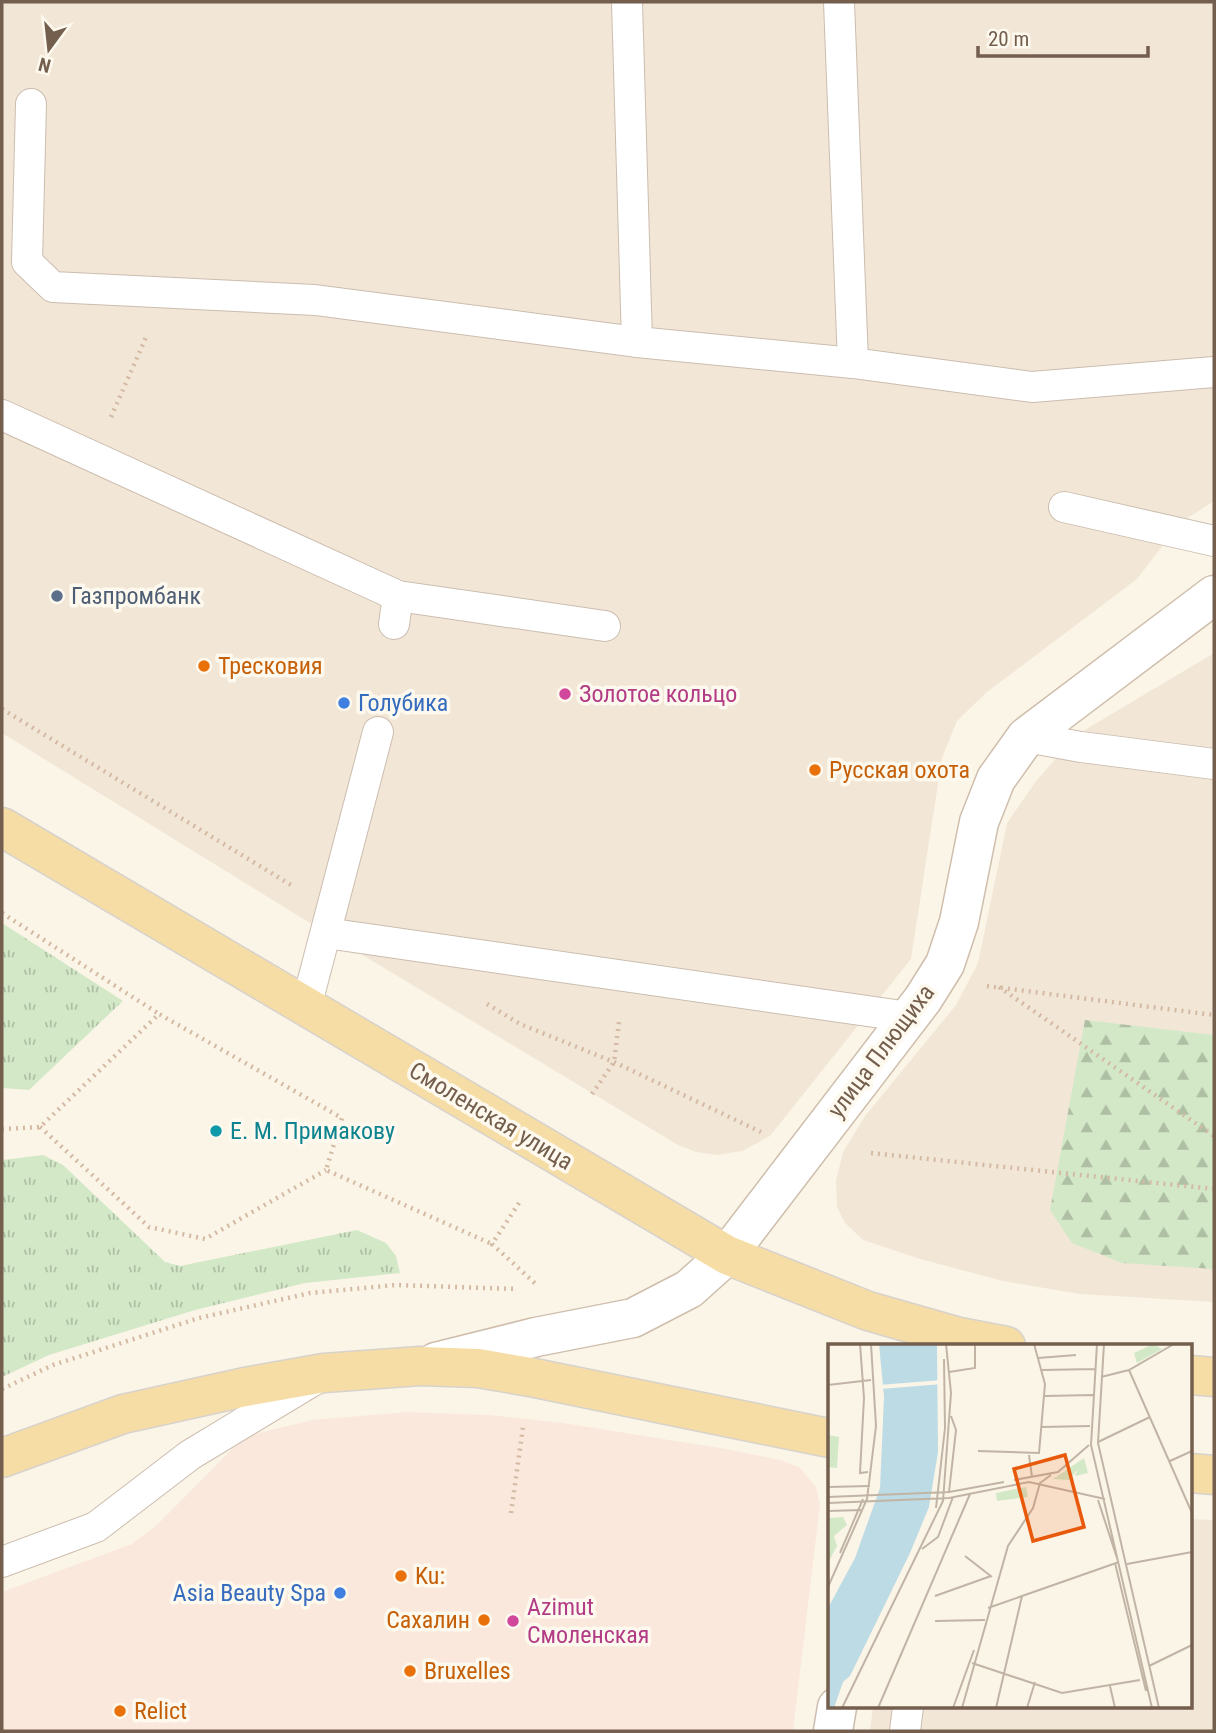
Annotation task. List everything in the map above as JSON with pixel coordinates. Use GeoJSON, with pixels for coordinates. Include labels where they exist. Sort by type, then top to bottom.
{"type":"FeatureCollection","features":[{"type":"Feature","properties":{"kind":"main road","name":"Смоленская улица"},"geometry":{"type":"LineString","coordinates":[[2,827],[727,1255],[868,1311],[959,1337],[996,1344]]}},
{"type":"Feature","properties":{"kind":"main road"},"geometry":{"type":"LineString","coordinates":[[2,1458],[123,1414],[245,1387],[324,1374],[420,1366],[478,1368],[530,1377],[828,1437]]}},
{"type":"Feature","properties":{"kind":"main road"},"geometry":{"type":"LineString","coordinates":[[1192,1375],[1214,1377]]}},
{"type":"Feature","properties":{"kind":"main road"},"geometry":{"type":"LineString","coordinates":[[1192,1474],[1214,1475]]}},
{"type":"Feature","properties":{"kind":"street","name":"улица Плющиха"},"geometry":{"type":"LineString","coordinates":[[420,1366],[633,1318],[689,1289],[727,1255],[909,1017],[945,964],[959,922],[979,822],[996,779],[1027,737],[1214,595]]}},
{"type":"Feature","properties":{"kind":"street"},"geometry":{"type":"LineString","coordinates":[[833,1731],[836,1708]]}},
{"type":"Feature","properties":{"kind":"lane"},"geometry":{"type":"LineString","coordinates":[[627,2],[637,342]]}},
{"type":"Feature","properties":{"kind":"lane"},"geometry":{"type":"LineString","coordinates":[[839,2],[853,363]]}},
{"type":"Feature","properties":{"kind":"lane"},"geometry":{"type":"LineString","coordinates":[[31,104],[27,262],[53,287],[315,300],[637,342],[853,363],[1032,387],[1214,372]]}},
{"type":"Feature","properties":{"kind":"lane"},"geometry":{"type":"LineString","coordinates":[[2,415],[396,610],[605,626]]}},
{"type":"Feature","properties":{"kind":"lane"},"geometry":{"type":"LineString","coordinates":[[1064,507],[1214,541]]}},
{"type":"Feature","properties":{"kind":"lane"},"geometry":{"type":"LineString","coordinates":[[306,1007],[378,732]]}},
{"type":"Feature","properties":{"kind":"lane"},"geometry":{"type":"LineString","coordinates":[[1027,737],[1081,747],[1214,764]]}},
{"type":"Feature","properties":{"kind":"lane"},"geometry":{"type":"LineString","coordinates":[[326,933],[909,1017]]}},
{"type":"Feature","properties":{"kind":"lane"},"geometry":{"type":"LineString","coordinates":[[2,1562],[96,1527],[190,1455],[324,1374]]}},
{"type":"Feature","properties":{"kind":"lane"},"geometry":{"type":"LineString","coordinates":[[905,1731],[908,1708]]}},
{"type":"Feature","properties":{"kind":"path"},"geometry":{"type":"LineString","coordinates":[[111,417],[127,381]]}},
{"type":"Feature","properties":{"kind":"path"},"geometry":{"type":"LineString","coordinates":[[2,913],[159,1014],[342,1118],[326,1170],[205,1239],[149,1227],[40,1127]]}},
{"type":"Feature","properties":{"kind":"path"},"geometry":{"type":"LineString","coordinates":[[592,1094],[614,1062],[625,976]]}},
{"type":"Feature","properties":{"kind":"path"},"geometry":{"type":"LineString","coordinates":[[983,985],[1214,1015]]}},
{"type":"Feature","properties":{"kind":"path"},"geometry":{"type":"LineString","coordinates":[[999,987],[1214,1136]]}},
{"type":"Feature","properties":{"kind":"path"},"geometry":{"type":"LineString","coordinates":[[2,1129],[40,1127],[159,1014]]}},
{"type":"Feature","properties":{"kind":"path"},"geometry":{"type":"LineString","coordinates":[[871,1153],[1214,1189]]}},
{"type":"Feature","properties":{"kind":"path"},"geometry":{"type":"LineString","coordinates":[[2,1389],[53,1365],[199,1318],[310,1293],[396,1284],[542,1289],[492,1244],[326,1170]]}},
{"type":"Feature","properties":{"kind":"path"},"geometry":{"type":"LineString","coordinates":[[492,1244],[519,1203]]}},
{"type":"Feature","properties":{"kind":"path"},"geometry":{"type":"LineString","coordinates":[[511,1513],[524,1419]]}},
{"type":"Feature","properties":{"kind":"shaded area"},"geometry":{"type":"Polygon","coordinates":[[[2,2],[1214,2],[1214,501],[1180,523],[1137,579],[987,692],[957,721],[942,758],[911,959],[770,1136],[742,1151],[718,1155],[696,1152],[678,1145],[326,933],[2,733],[2,2]]]}},
{"type":"Feature","properties":{"kind":"shaded area"},"geometry":{"type":"Polygon","coordinates":[[[1214,653],[1214,1302],[1080,1294],[1003,1281],[920,1259],[863,1240],[845,1223],[837,1207],[836,1181],[843,1152],[865,1116],[956,1005],[978,963],[1007,823],[1036,781],[1078,734],[1214,653]]]}},
{"type":"Feature","properties":{"kind":"shaded area"},"geometry":{"type":"Polygon","coordinates":[[[407,1412],[489,1415],[563,1423],[726,1449],[780,1460],[799,1467],[816,1487],[820,1504],[793,1731],[2,1731],[2,1592],[132,1544],[157,1525],[235,1446],[255,1434],[312,1420],[407,1412]]]}},
{"type":"Feature","properties":{"kind":"shaded area"},"geometry":{"type":"Polygon","coordinates":[[[1192,1519],[1214,1520],[1214,1731],[870,1731],[873,1708],[1192,1708],[1192,1519]]]}},
{"type":"Feature","properties":{"kind":"green space"},"geometry":{"type":"Polygon","coordinates":[[[2,923],[123,1001],[29,1090],[2,1088],[2,923]]]}},
{"type":"Feature","properties":{"kind":"green space"},"geometry":{"type":"Polygon","coordinates":[[[1085,1020],[1214,1035],[1214,1269],[1122,1263],[1072,1243],[1050,1210],[1085,1020]]]}},
{"type":"Feature","properties":{"kind":"green space"},"geometry":{"type":"Polygon","coordinates":[[[43,1155],[63,1165],[165,1262],[180,1266],[357,1230],[386,1243],[396,1256],[400,1273],[305,1283],[195,1310],[49,1355],[2,1377],[2,1160],[43,1155]]]}},
{"type":"Feature","properties":{"kind":"place","name":"Газпромбанк"},"geometry":{"type":"Point","coordinates":[57,596]}},
{"type":"Feature","properties":{"kind":"place","name":"Тресковия"},"geometry":{"type":"Point","coordinates":[204,666]}},
{"type":"Feature","properties":{"kind":"place","name":"Золотое кольцо"},"geometry":{"type":"Point","coordinates":[565,694]}},
{"type":"Feature","properties":{"kind":"place","name":"Голубика"},"geometry":{"type":"Point","coordinates":[344,703]}},
{"type":"Feature","properties":{"kind":"place","name":"Русская охота"},"geometry":{"type":"Point","coordinates":[815,770]}},
{"type":"Feature","properties":{"kind":"place","name":"Е. М. Примакову"},"geometry":{"type":"Point","coordinates":[216,1131]}},
{"type":"Feature","properties":{"kind":"place","name":"Ku:"},"geometry":{"type":"Point","coordinates":[401,1576]}},
{"type":"Feature","properties":{"kind":"place","name":"Asia Beauty Spa"},"geometry":{"type":"Point","coordinates":[340,1593]}},
{"type":"Feature","properties":{"kind":"place","name":"Сахалин"},"geometry":{"type":"Point","coordinates":[484,1620]}},
{"type":"Feature","properties":{"kind":"place","name":"Azimut Смоленская"},"geometry":{"type":"Point","coordinates":[513,1621]}},
{"type":"Feature","properties":{"kind":"place","name":"Bruxelles"},"geometry":{"type":"Point","coordinates":[410,1671]}},
{"type":"Feature","properties":{"kind":"place","name":"Relict"},"geometry":{"type":"Point","coordinates":[120,1711]}}]}
